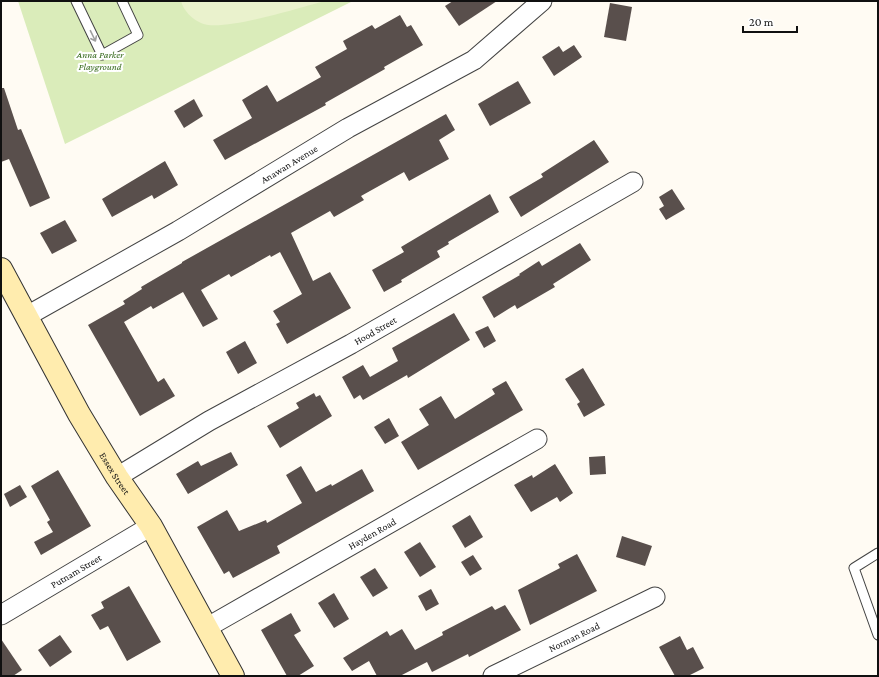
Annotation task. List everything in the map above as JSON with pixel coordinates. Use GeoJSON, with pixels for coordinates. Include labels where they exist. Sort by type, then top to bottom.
{"type":"FeatureCollection","features":[{"type":"Feature","properties":{"kind":"main road","name":"Essex Street"},"geometry":{"type":"LineString","coordinates":[[1,269],[79,414],[117,477],[151,526],[233,676]]}},
{"type":"Feature","properties":{"kind":"street","name":"Anawan Avenue"},"geometry":{"type":"LineString","coordinates":[[27,316],[178,231],[348,128],[474,60],[542,1]]}},
{"type":"Feature","properties":{"kind":"street","name":"Hood Street"},"geometry":{"type":"LineString","coordinates":[[117,477],[209,421],[351,344],[632,182]]}},
{"type":"Feature","properties":{"kind":"street","name":"Hayden Road"},"geometry":{"type":"LineString","coordinates":[[206,628],[537,439]]}},
{"type":"Feature","properties":{"kind":"street","name":"Putnam Street"},"geometry":{"type":"LineString","coordinates":[[1,615],[151,526]]}},
{"type":"Feature","properties":{"kind":"street","name":"Norman Road"},"geometry":{"type":"LineString","coordinates":[[493,676],[655,597]]}},
{"type":"Feature","properties":{"kind":"lane"},"geometry":{"type":"LineString","coordinates":[[76,1],[102,54],[138,35],[122,1]]}},
{"type":"Feature","properties":{"kind":"lane"},"geometry":{"type":"LineString","coordinates":[[878,553],[854,568],[878,635]]}},
{"type":"Feature","properties":{"kind":"green space","name":"Anna Parker Playground"},"geometry":{"type":"Polygon","coordinates":[[[18,1],[353,1],[65,144],[18,1]]]}},
{"type":"Feature","properties":{"kind":"green space"},"geometry":{"type":"Polygon","coordinates":[[[181,1],[325,1],[243,22],[225,25],[211,25],[201,23],[191,17],[181,1]]]}},
{"type":"Feature","properties":{"kind":"building"},"geometry":{"type":"Polygon","coordinates":[[[453,1],[497,1],[459,26],[445,6],[453,1]]]}},
{"type":"Feature","properties":{"kind":"building"},"geometry":{"type":"Polygon","coordinates":[[[610,3],[632,7],[626,41],[604,37],[610,3]]]}},
{"type":"Feature","properties":{"kind":"building"},"geometry":{"type":"Polygon","coordinates":[[[400,15],[407,27],[411,25],[423,45],[384,67],[385,69],[325,103],[326,105],[225,160],[213,140],[252,118],[242,100],[267,85],[277,102],[321,77],[315,67],[347,49],[343,41],[372,25],[375,29],[400,15]]]}},
{"type":"Feature","properties":{"kind":"building"},"geometry":{"type":"Polygon","coordinates":[[[574,45],[582,57],[554,76],[542,57],[559,46],[563,52],[574,45]]]}},
{"type":"Feature","properties":{"kind":"building"},"geometry":{"type":"Polygon","coordinates":[[[518,81],[531,103],[490,126],[478,104],[518,81]]]}},
{"type":"Feature","properties":{"kind":"building"},"geometry":{"type":"Polygon","coordinates":[[[1,88],[4,88],[18,130],[21,129],[50,198],[30,207],[9,159],[1,162],[1,88]]]}},
{"type":"Feature","properties":{"kind":"building"},"geometry":{"type":"Polygon","coordinates":[[[194,99],[203,116],[184,128],[174,111],[194,99]]]}},
{"type":"Feature","properties":{"kind":"building"},"geometry":{"type":"Polygon","coordinates":[[[446,114],[455,130],[439,140],[449,159],[409,181],[404,172],[361,196],[364,200],[334,217],[330,211],[291,233],[313,281],[330,272],[351,308],[287,344],[276,324],[280,322],[273,311],[302,294],[280,252],[271,257],[270,255],[231,277],[229,274],[201,290],[218,319],[203,327],[183,292],[153,309],[151,306],[124,322],[158,382],[164,378],[175,396],[140,416],[88,325],[125,304],[123,301],[142,289],[141,287],[182,262],[446,114]]]}},
{"type":"Feature","properties":{"kind":"building"},"geometry":{"type":"Polygon","coordinates":[[[594,140],[609,162],[521,217],[509,197],[543,177],[541,174],[594,140]]]}},
{"type":"Feature","properties":{"kind":"building"},"geometry":{"type":"Polygon","coordinates":[[[165,161],[178,185],[154,199],[152,195],[112,217],[102,199],[165,161]]]}},
{"type":"Feature","properties":{"kind":"building"},"geometry":{"type":"Polygon","coordinates":[[[672,189],[685,209],[666,220],[659,209],[664,206],[659,197],[672,189]]]}},
{"type":"Feature","properties":{"kind":"building"},"geometry":{"type":"Polygon","coordinates":[[[490,194],[499,212],[448,242],[449,244],[437,251],[440,257],[384,292],[372,270],[404,252],[401,247],[490,194]]]}},
{"type":"Feature","properties":{"kind":"building"},"geometry":{"type":"Polygon","coordinates":[[[65,220],[77,241],[52,254],[40,233],[65,220]]]}},
{"type":"Feature","properties":{"kind":"building"},"geometry":{"type":"Polygon","coordinates":[[[580,243],[591,260],[553,284],[555,287],[517,309],[515,305],[494,318],[482,297],[520,275],[519,274],[539,261],[542,266],[580,243]]]}},
{"type":"Feature","properties":{"kind":"building"},"geometry":{"type":"Polygon","coordinates":[[[454,313],[470,340],[408,378],[407,375],[363,400],[360,395],[354,399],[342,377],[363,365],[370,377],[398,361],[392,348],[454,313]]]}},
{"type":"Feature","properties":{"kind":"building"},"geometry":{"type":"Polygon","coordinates":[[[488,326],[496,341],[484,348],[475,332],[488,326]]]}},
{"type":"Feature","properties":{"kind":"building"},"geometry":{"type":"Polygon","coordinates":[[[245,341],[257,363],[238,374],[226,352],[245,341]]]}},
{"type":"Feature","properties":{"kind":"building"},"geometry":{"type":"Polygon","coordinates":[[[583,368],[605,405],[584,417],[577,404],[580,402],[565,379],[583,368]]]}},
{"type":"Feature","properties":{"kind":"building"},"geometry":{"type":"Polygon","coordinates":[[[506,381],[523,410],[418,470],[401,442],[429,425],[419,409],[441,396],[455,419],[495,394],[492,389],[506,381]]]}},
{"type":"Feature","properties":{"kind":"building"},"geometry":{"type":"Polygon","coordinates":[[[314,393],[316,397],[320,395],[332,416],[280,448],[267,426],[299,408],[296,403],[314,393]]]}},
{"type":"Feature","properties":{"kind":"building"},"geometry":{"type":"Polygon","coordinates":[[[389,418],[399,436],[385,444],[374,427],[389,418]]]}},
{"type":"Feature","properties":{"kind":"building"},"geometry":{"type":"Polygon","coordinates":[[[231,452],[238,465],[188,494],[176,474],[198,461],[201,466],[231,452]]]}},
{"type":"Feature","properties":{"kind":"building"},"geometry":{"type":"Polygon","coordinates":[[[605,456],[606,474],[590,475],[589,457],[605,456]]]}},
{"type":"Feature","properties":{"kind":"building"},"geometry":{"type":"Polygon","coordinates":[[[555,464],[573,493],[560,502],[557,497],[531,512],[514,485],[532,475],[533,478],[555,464]]]}},
{"type":"Feature","properties":{"kind":"building"},"geometry":{"type":"Polygon","coordinates":[[[301,466],[316,492],[331,484],[332,486],[362,469],[374,491],[277,546],[280,553],[233,578],[229,571],[224,574],[197,527],[227,510],[239,531],[266,520],[267,523],[302,503],[286,475],[301,466]]]}},
{"type":"Feature","properties":{"kind":"building"},"geometry":{"type":"Polygon","coordinates":[[[58,470],[91,526],[41,555],[34,542],[53,532],[47,522],[50,520],[31,486],[58,470]]]}},
{"type":"Feature","properties":{"kind":"building"},"geometry":{"type":"Polygon","coordinates":[[[20,485],[27,497],[10,507],[4,494],[20,485]]]}},
{"type":"Feature","properties":{"kind":"building"},"geometry":{"type":"Polygon","coordinates":[[[470,515],[483,537],[465,548],[452,526],[470,515]]]}},
{"type":"Feature","properties":{"kind":"building"},"geometry":{"type":"Polygon","coordinates":[[[622,536],[652,546],[645,566],[616,557],[622,536]]]}},
{"type":"Feature","properties":{"kind":"building"},"geometry":{"type":"Polygon","coordinates":[[[420,542],[436,567],[420,577],[404,552],[420,542]]]}},
{"type":"Feature","properties":{"kind":"building"},"geometry":{"type":"Polygon","coordinates":[[[577,554],[597,591],[530,625],[518,590],[560,568],[558,564],[577,554]]]}},
{"type":"Feature","properties":{"kind":"building"},"geometry":{"type":"Polygon","coordinates":[[[473,555],[482,569],[470,576],[461,562],[473,555]]]}},
{"type":"Feature","properties":{"kind":"building"},"geometry":{"type":"Polygon","coordinates":[[[375,568],[388,588],[373,597],[360,577],[375,568]]]}},
{"type":"Feature","properties":{"kind":"building"},"geometry":{"type":"Polygon","coordinates":[[[129,586],[161,642],[127,661],[108,626],[100,630],[91,615],[104,608],[101,602],[129,586]]]}},
{"type":"Feature","properties":{"kind":"building"},"geometry":{"type":"Polygon","coordinates":[[[431,589],[439,604],[426,611],[418,596],[431,589]]]}},
{"type":"Feature","properties":{"kind":"building"},"geometry":{"type":"Polygon","coordinates":[[[334,593],[349,619],[334,628],[318,603],[334,593]]]}},
{"type":"Feature","properties":{"kind":"building"},"geometry":{"type":"Polygon","coordinates":[[[505,605],[521,630],[469,657],[468,654],[432,672],[427,662],[400,676],[377,676],[369,661],[352,671],[343,658],[387,631],[390,636],[402,629],[415,650],[443,635],[442,632],[492,606],[495,610],[505,605]]]}},
{"type":"Feature","properties":{"kind":"building"},"geometry":{"type":"Polygon","coordinates":[[[291,613],[301,631],[294,635],[314,666],[298,676],[287,676],[261,630],[291,613]]]}},
{"type":"Feature","properties":{"kind":"building"},"geometry":{"type":"Polygon","coordinates":[[[60,635],[72,652],[50,667],[38,650],[60,635]]]}},
{"type":"Feature","properties":{"kind":"building"},"geometry":{"type":"Polygon","coordinates":[[[680,636],[687,650],[693,647],[704,668],[688,676],[675,676],[659,647],[680,636]]]}},
{"type":"Feature","properties":{"kind":"building"},"geometry":{"type":"Polygon","coordinates":[[[1,639],[22,670],[13,676],[1,676],[1,639]]]}}]}
